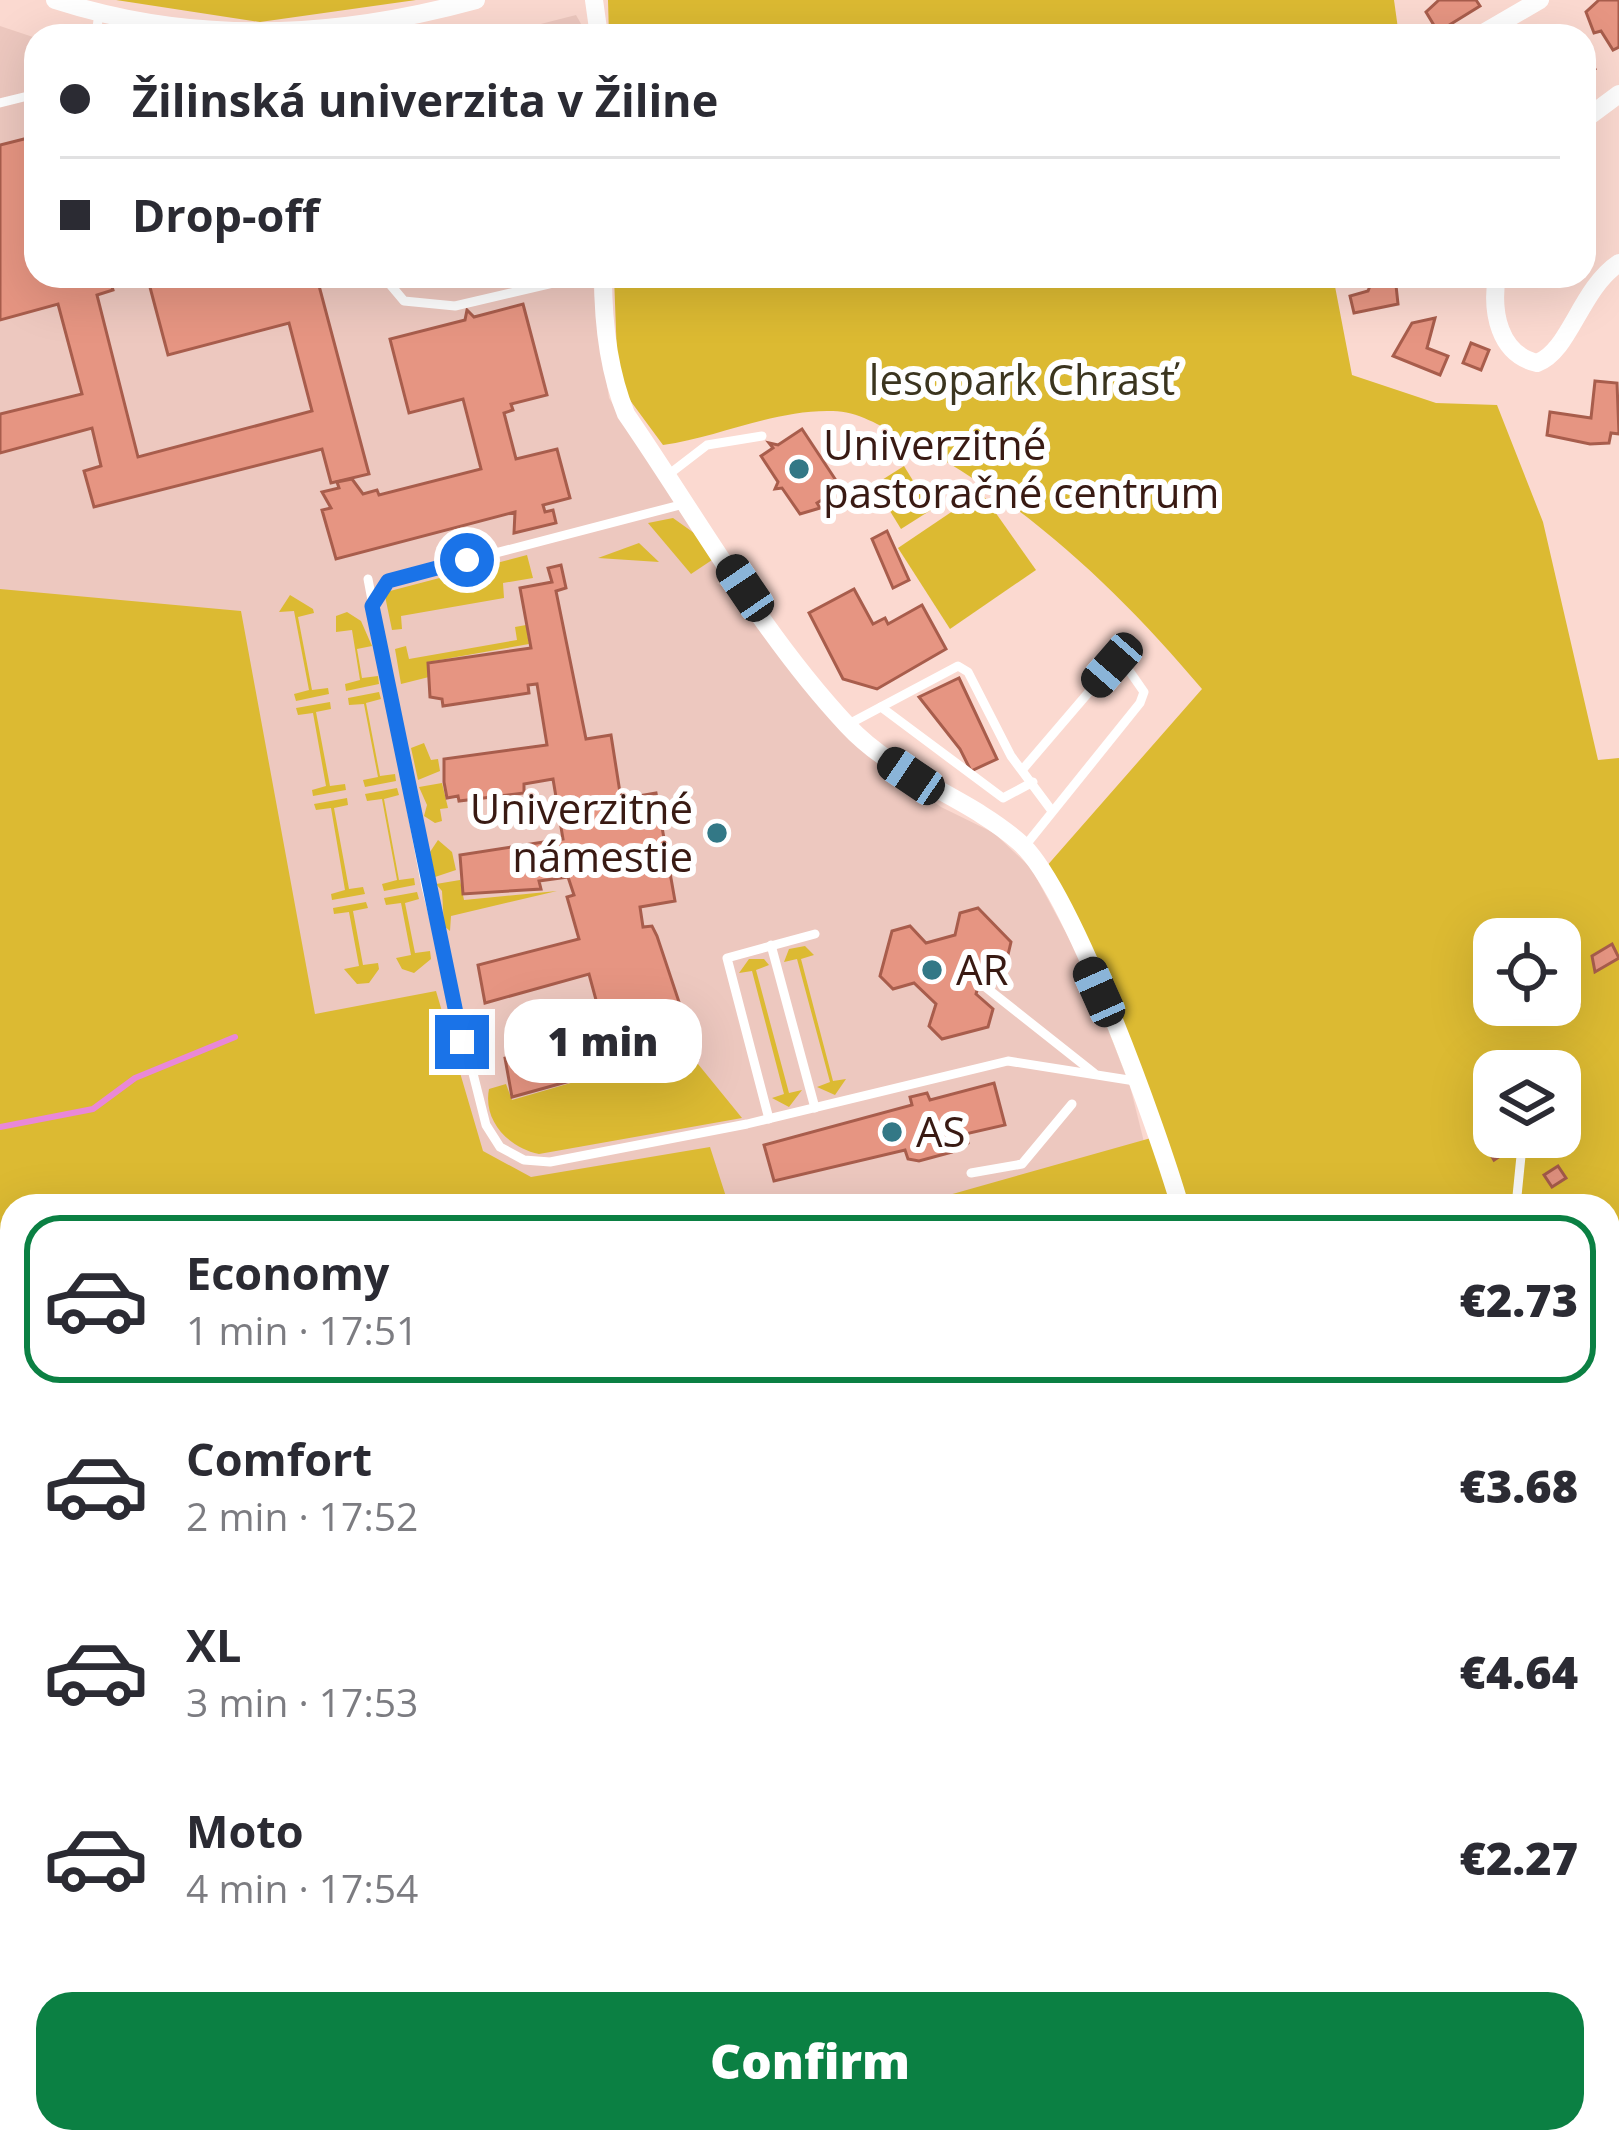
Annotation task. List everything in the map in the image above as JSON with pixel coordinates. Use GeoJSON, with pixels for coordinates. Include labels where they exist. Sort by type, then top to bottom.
{"type":"FeatureCollection","features":[{"type":"Feature","properties":{"kind":"street"},"geometry":{"type":"LineString","coordinates":[[378,24],[476,0]]}},
{"type":"Feature","properties":{"kind":"street"},"geometry":{"type":"LineString","coordinates":[[1499,24],[1540,0]]}},
{"type":"Feature","properties":{"kind":"street"},"geometry":{"type":"LineString","coordinates":[[65,2],[99,12],[200,24]]}},
{"type":"Feature","properties":{"kind":"street"},"geometry":{"type":"LineString","coordinates":[[1596,285],[1619,263]]}},
{"type":"Feature","properties":{"kind":"street"},"geometry":{"type":"LineString","coordinates":[[603,288],[615,388],[626,414],[800,669],[847,725],[886,759],[998,824],[1025,846],[1060,906],[1138,1081],[1176,1194]]}},
{"type":"Feature","properties":{"kind":"street"},"geometry":{"type":"LineString","coordinates":[[1495,288],[1503,338],[1518,358],[1537,363],[1559,349],[1592,288]]}},
{"type":"Feature","properties":{"kind":"lane"},"geometry":{"type":"LineString","coordinates":[[98,24],[99,12]]}},
{"type":"Feature","properties":{"kind":"lane"},"geometry":{"type":"LineString","coordinates":[[393,288],[404,301],[454,306],[531,288]]}},
{"type":"Feature","properties":{"kind":"lane"},"geometry":{"type":"LineString","coordinates":[[668,475],[707,445],[763,436]]}},
{"type":"Feature","properties":{"kind":"lane"},"geometry":{"type":"LineString","coordinates":[[372,606],[388,581],[688,503]]}},
{"type":"Feature","properties":{"kind":"lane"},"geometry":{"type":"LineString","coordinates":[[368,578],[452,1003],[486,1125],[500,1147],[524,1160],[550,1162],[770,1119],[1008,1061],[1138,1081]]}},
{"type":"Feature","properties":{"kind":"lane"},"geometry":{"type":"LineString","coordinates":[[1023,769],[1112,665],[1138,679],[1144,692],[1140,703],[1025,846]]}},
{"type":"Feature","properties":{"kind":"lane"},"geometry":{"type":"LineString","coordinates":[[847,725],[958,667],[968,672],[1011,756],[1052,811]]}},
{"type":"Feature","properties":{"kind":"lane"},"geometry":{"type":"LineString","coordinates":[[881,707],[1003,798],[1033,782]]}},
{"type":"Feature","properties":{"kind":"lane"},"geometry":{"type":"LineString","coordinates":[[770,1119],[727,958],[815,934]]}},
{"type":"Feature","properties":{"kind":"lane"},"geometry":{"type":"LineString","coordinates":[[771,945],[815,1108]]}},
{"type":"Feature","properties":{"kind":"lane"},"geometry":{"type":"LineString","coordinates":[[980,982],[1098,1076]]}},
{"type":"Feature","properties":{"kind":"lane"},"geometry":{"type":"LineString","coordinates":[[971,1173],[1022,1164],[1072,1104]]}},
{"type":"Feature","properties":{"kind":"lane"},"geometry":{"type":"LineString","coordinates":[[1517,1194],[1521,1158]]}},
{"type":"Feature","properties":{"kind":"shaded area"},"geometry":{"type":"Polygon","coordinates":[[[576,15],[581,24],[541,24],[576,15]]]}},
{"type":"Feature","properties":{"kind":"shaded area"},"geometry":{"type":"Polygon","coordinates":[[[0,26],[24,34],[24,288],[594,288],[609,398],[724,576],[717,583],[737,595],[757,628],[853,742],[941,807],[994,833],[1031,868],[1078,955],[1125,1066],[1157,1194],[416,1194],[166,1083],[0,607],[0,26]]]}},
{"type":"Feature","properties":{"kind":"green space"},"geometry":{"type":"Polygon","coordinates":[[[116,0],[416,0],[260,22],[116,0]]]}},
{"type":"Feature","properties":{"kind":"green space"},"geometry":{"type":"Polygon","coordinates":[[[608,0],[1394,0],[1397,24],[609,24],[608,0]]]}},
{"type":"Feature","properties":{"kind":"green space","name":"lesopark Chrasť"},"geometry":{"type":"Polygon","coordinates":[[[614,288],[1335,288],[1352,375],[1436,403],[1497,405],[1543,522],[1598,760],[1619,758],[1619,1194],[953,1194],[1151,1138],[1045,868],[1202,689],[1101,580],[1026,516],[944,461],[877,424],[842,412],[812,412],[663,445],[618,384],[614,288]]]}},
{"type":"Feature","properties":{"kind":"green space"},"geometry":{"type":"Polygon","coordinates":[[[904,466],[931,510],[901,529],[874,485],[904,466]]]}},
{"type":"Feature","properties":{"kind":"green space"},"geometry":{"type":"Polygon","coordinates":[[[981,492],[1036,570],[950,629],[898,548],[981,492]]]}},
{"type":"Feature","properties":{"kind":"green space"},"geometry":{"type":"Polygon","coordinates":[[[673,518],[694,533],[712,560],[691,574],[648,523],[673,518]]]}},
{"type":"Feature","properties":{"kind":"green space"},"geometry":{"type":"Polygon","coordinates":[[[639,543],[659,562],[598,558],[639,543]]]}},
{"type":"Feature","properties":{"kind":"green space"},"geometry":{"type":"Polygon","coordinates":[[[527,555],[533,578],[503,583],[504,598],[401,616],[402,629],[392,630],[385,596],[390,591],[527,555]]]}},
{"type":"Feature","properties":{"kind":"green space"},"geometry":{"type":"Polygon","coordinates":[[[0,589],[241,611],[315,1014],[436,991],[483,1151],[531,1177],[710,1147],[725,1194],[0,1194],[0,589]]]}},
{"type":"Feature","properties":{"kind":"green space"},"geometry":{"type":"Polygon","coordinates":[[[290,595],[313,609],[314,613],[298,617],[312,690],[328,688],[329,694],[296,701],[294,694],[309,690],[294,611],[279,612],[290,595]]]}},
{"type":"Feature","properties":{"kind":"green space"},"geometry":{"type":"Polygon","coordinates":[[[347,612],[361,621],[372,646],[357,649],[362,678],[378,676],[379,684],[346,691],[345,684],[360,680],[352,630],[336,632],[336,616],[347,612]]]}},
{"type":"Feature","properties":{"kind":"green space"},"geometry":{"type":"Polygon","coordinates":[[[526,625],[529,644],[428,662],[429,677],[401,684],[395,649],[406,646],[409,659],[517,640],[515,627],[526,625]]]}},
{"type":"Feature","properties":{"kind":"green space"},"geometry":{"type":"Polygon","coordinates":[[[379,692],[381,699],[366,703],[380,776],[395,774],[396,781],[365,787],[363,780],[378,777],[364,704],[349,705],[348,698],[379,692]]]}},
{"type":"Feature","properties":{"kind":"green space"},"geometry":{"type":"Polygon","coordinates":[[[330,702],[331,709],[316,712],[330,786],[345,784],[346,790],[313,796],[312,790],[326,786],[313,713],[298,715],[296,708],[330,702]]]}},
{"type":"Feature","properties":{"kind":"green space"},"geometry":{"type":"Polygon","coordinates":[[[424,743],[431,760],[438,759],[440,771],[418,780],[411,748],[424,743]]]}},
{"type":"Feature","properties":{"kind":"green space"},"geometry":{"type":"Polygon","coordinates":[[[442,783],[448,808],[440,809],[442,821],[435,823],[424,816],[427,805],[419,787],[442,783]]]}},
{"type":"Feature","properties":{"kind":"green space"},"geometry":{"type":"Polygon","coordinates":[[[397,788],[399,795],[384,799],[399,880],[414,878],[415,885],[384,891],[382,884],[397,880],[382,799],[367,801],[365,794],[397,788]]]}},
{"type":"Feature","properties":{"kind":"green space"},"geometry":{"type":"Polygon","coordinates":[[[347,798],[348,805],[334,808],[349,889],[363,887],[365,894],[332,900],[331,894],[345,890],[331,808],[316,810],[314,804],[347,798]]]}},
{"type":"Feature","properties":{"kind":"green space"},"geometry":{"type":"Polygon","coordinates":[[[438,840],[452,852],[456,870],[435,877],[430,852],[438,840]]]}},
{"type":"Feature","properties":{"kind":"green space"},"geometry":{"type":"Polygon","coordinates":[[[460,880],[464,900],[557,891],[451,916],[450,931],[444,926],[442,891],[436,884],[460,880]]]}},
{"type":"Feature","properties":{"kind":"green space"},"geometry":{"type":"Polygon","coordinates":[[[417,892],[419,899],[405,903],[415,953],[430,951],[431,959],[414,973],[402,969],[396,958],[411,955],[401,903],[386,905],[384,898],[417,892]]]}},
{"type":"Feature","properties":{"kind":"green space"},"geometry":{"type":"Polygon","coordinates":[[[366,902],[368,908],[353,911],[363,965],[378,963],[379,969],[369,983],[357,984],[344,969],[359,966],[349,912],[334,914],[333,908],[366,902]]]}},
{"type":"Feature","properties":{"kind":"green space"},"geometry":{"type":"Polygon","coordinates":[[[805,946],[814,955],[801,959],[833,1081],[846,1079],[835,1095],[817,1087],[830,1082],[797,959],[784,962],[789,949],[805,946]]]}},
{"type":"Feature","properties":{"kind":"green space"},"geometry":{"type":"Polygon","coordinates":[[[749,959],[764,959],[769,965],[756,970],[789,1093],[802,1090],[789,1107],[772,1098],[784,1094],[752,971],[739,973],[749,959]]]}},
{"type":"Feature","properties":{"kind":"green space"},"geometry":{"type":"Polygon","coordinates":[[[650,1060],[656,1077],[698,1064],[742,1118],[539,1154],[508,1139],[490,1111],[489,1089],[506,1084],[512,1100],[650,1060]]]}},
{"type":"Feature","properties":{"kind":"building"},"geometry":{"type":"Polygon","coordinates":[[[1439,0],[1476,0],[1480,6],[1451,24],[1433,24],[1426,12],[1439,0]]]}},
{"type":"Feature","properties":{"kind":"building"},"geometry":{"type":"Polygon","coordinates":[[[1599,0],[1619,0],[1619,47],[1613,50],[1601,31],[1596,32],[1596,24],[1591,24],[1586,12],[1599,0]]]}},
{"type":"Feature","properties":{"kind":"building"},"geometry":{"type":"Polygon","coordinates":[[[24,139],[24,288],[112,288],[97,295],[138,457],[312,411],[289,323],[168,355],[150,288],[320,288],[369,474],[331,483],[322,449],[94,507],[84,471],[101,466],[92,428],[0,453],[0,414],[82,394],[58,304],[0,320],[0,145],[24,139]]]}},
{"type":"Feature","properties":{"kind":"building"},"geometry":{"type":"Polygon","coordinates":[[[1396,288],[1398,304],[1354,313],[1350,296],[1396,288]]]}},
{"type":"Feature","properties":{"kind":"building"},"geometry":{"type":"Polygon","coordinates":[[[523,304],[547,395],[511,404],[513,410],[504,413],[516,459],[557,449],[570,498],[543,505],[545,512],[553,510],[556,523],[514,533],[515,512],[336,559],[322,510],[331,508],[322,492],[339,488],[337,482],[352,479],[363,494],[377,490],[379,495],[481,469],[463,399],[409,413],[390,339],[465,320],[467,310],[474,317],[523,304]]]}},
{"type":"Feature","properties":{"kind":"building"},"geometry":{"type":"Polygon","coordinates":[[[1435,318],[1427,348],[1448,356],[1440,375],[1393,356],[1412,323],[1435,318]]]}},
{"type":"Feature","properties":{"kind":"building"},"geometry":{"type":"Polygon","coordinates":[[[1471,343],[1489,350],[1481,370],[1463,363],[1471,343]]]}},
{"type":"Feature","properties":{"kind":"building"},"geometry":{"type":"Polygon","coordinates":[[[1595,381],[1617,383],[1619,434],[1611,433],[1609,443],[1590,444],[1547,435],[1550,412],[1591,418],[1595,381]]]}},
{"type":"Feature","properties":{"kind":"building","name":"Univerzitné pastoračné centrum"},"geometry":{"type":"Polygon","coordinates":[[[802,429],[841,488],[817,503],[820,508],[800,514],[782,488],[775,489],[778,482],[761,456],[773,448],[769,443],[778,445],[802,429]]]}},
{"type":"Feature","properties":{"kind":"building"},"geometry":{"type":"Polygon","coordinates":[[[887,531],[909,580],[893,588],[872,539],[887,531]]]}},
{"type":"Feature","properties":{"kind":"building"},"geometry":{"type":"Polygon","coordinates":[[[561,565],[566,588],[556,591],[586,739],[611,735],[621,799],[656,793],[675,901],[640,907],[643,927],[652,926],[657,936],[698,1059],[657,1075],[649,1053],[637,1057],[639,1062],[512,1097],[505,1058],[605,1033],[589,974],[485,1003],[478,965],[579,939],[567,897],[574,895],[568,877],[539,881],[541,889],[463,894],[460,855],[563,839],[553,779],[524,784],[524,793],[459,801],[458,796],[447,798],[444,782],[444,759],[547,745],[537,684],[528,685],[529,693],[443,706],[442,699],[430,697],[428,663],[531,648],[520,588],[552,582],[548,568],[561,565]]]}},
{"type":"Feature","properties":{"kind":"building"},"geometry":{"type":"Polygon","coordinates":[[[854,589],[873,624],[885,618],[888,624],[922,605],[946,649],[877,689],[843,679],[809,613],[854,589]]]}},
{"type":"Feature","properties":{"kind":"building"},"geometry":{"type":"Polygon","coordinates":[[[959,678],[997,759],[971,771],[960,749],[919,697],[959,678]]]}},
{"type":"Feature","properties":{"kind":"building","name":"AR"},"geometry":{"type":"Polygon","coordinates":[[[978,908],[1011,942],[1007,959],[984,964],[976,994],[993,1009],[988,1027],[942,1039],[929,1026],[936,1004],[914,983],[893,989],[880,976],[892,931],[910,926],[926,943],[955,935],[960,913],[978,908]]]}},
{"type":"Feature","properties":{"kind":"building"},"geometry":{"type":"Polygon","coordinates":[[[1612,944],[1619,958],[1595,972],[1592,956],[1612,944]]]}},
{"type":"Feature","properties":{"kind":"building","name":"AS"},"geometry":{"type":"Polygon","coordinates":[[[994,1083],[1005,1125],[965,1134],[968,1143],[952,1152],[919,1161],[908,1159],[905,1150],[774,1181],[764,1145],[912,1105],[910,1097],[927,1093],[930,1100],[994,1083]]]}},
{"type":"Feature","properties":{"kind":"building"},"geometry":{"type":"Polygon","coordinates":[[[1558,1166],[1566,1178],[1552,1187],[1544,1175],[1558,1166]]]}},
{"type":"Feature","properties":{"kind":"waterway"},"geometry":{"type":"LineString","coordinates":[[0,1127],[93,1109],[135,1078],[235,1037]]}},
{"type":"Feature","properties":{"kind":"place","name":"Univerzitné pastoračné centrum"},"geometry":{"type":"Point","coordinates":[799,469]}},
{"type":"Feature","properties":{"kind":"place","name":"Univerzitné námestie"},"geometry":{"type":"Point","coordinates":[717,833]}},
{"type":"Feature","properties":{"kind":"place","name":"AR"},"geometry":{"type":"Point","coordinates":[932,970]}},
{"type":"Feature","properties":{"kind":"place","name":"AS"},"geometry":{"type":"Point","coordinates":[892,1132]}},
{"type":"Feature","properties":{"kind":"route"},"geometry":{"type":"LineString","coordinates":[[462,1042],[426,886],[372,606],[380,586],[388,581],[467,560]]}}]}
